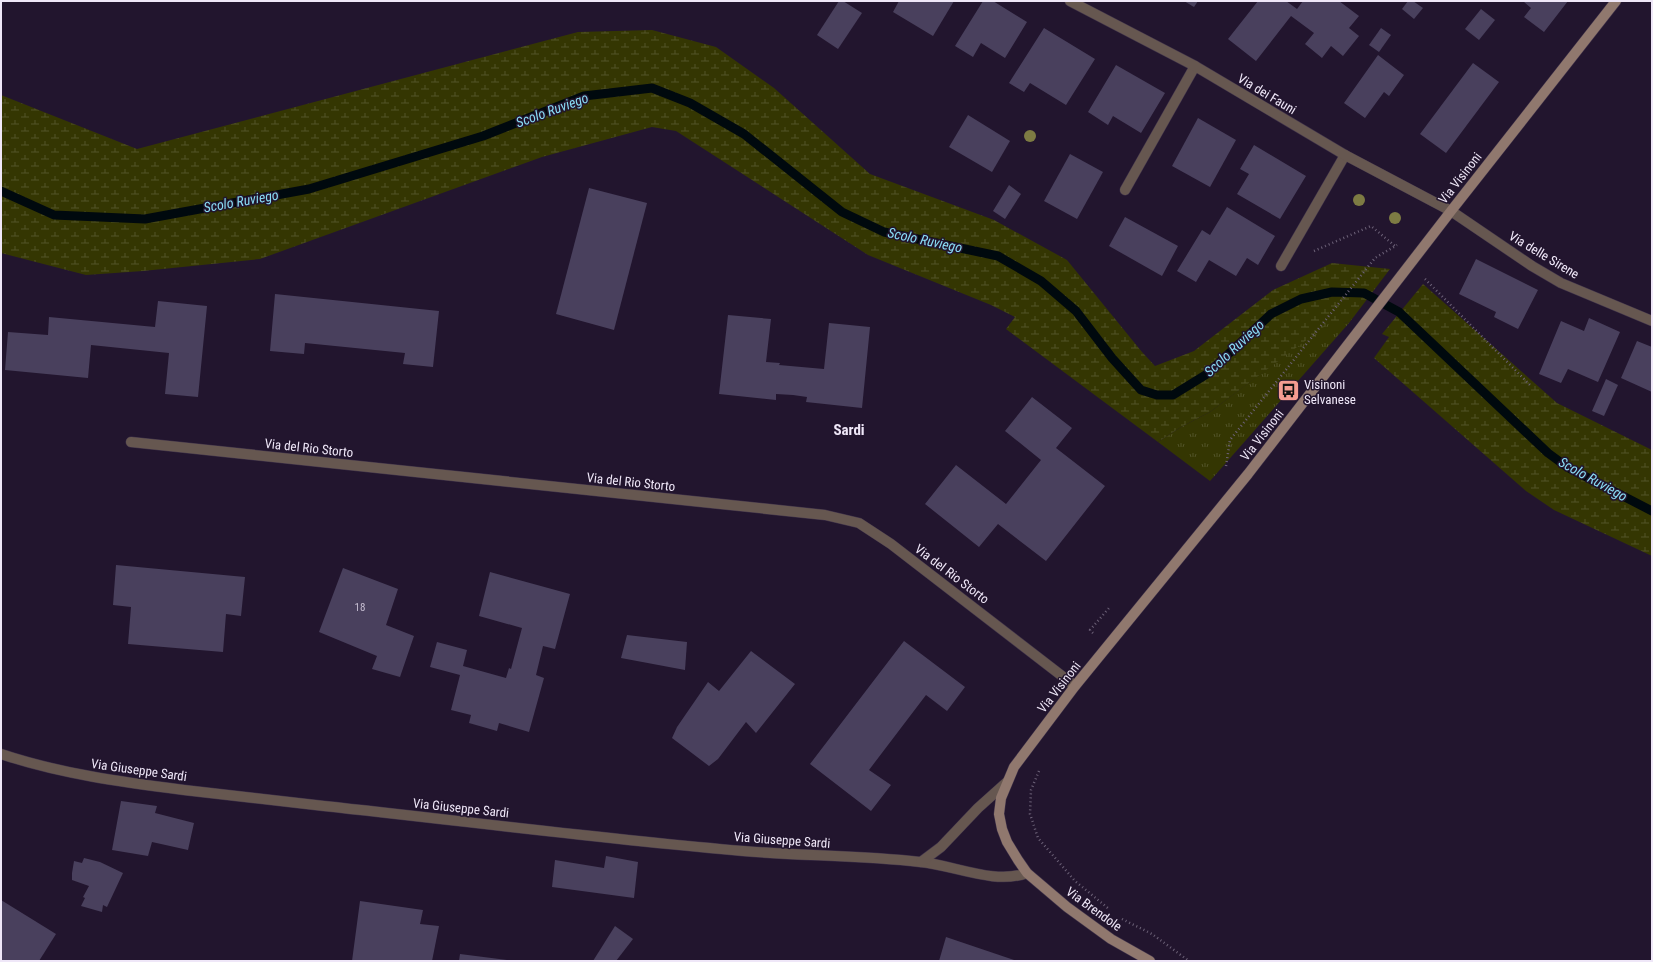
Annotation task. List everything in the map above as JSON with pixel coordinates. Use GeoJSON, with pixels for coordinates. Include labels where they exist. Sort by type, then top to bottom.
{"type":"FeatureCollection","features":[{"type":"Feature","properties":{"kind":"street","name":"Via dei Fauni"},"geometry":{"type":"LineString","coordinates":[[1070,1],[1195,66],[1345,155],[1451,211]]}},
{"type":"Feature","properties":{"kind":"street","name":"Via Visinoni"},"geometry":{"type":"LineString","coordinates":[[1027,873],[1007,842],[1002,829],[999,814],[1001,798],[1014,767],[1076,686],[1248,474],[1612,2]]}},
{"type":"Feature","properties":{"kind":"street"},"geometry":{"type":"LineString","coordinates":[[1125,190],[1195,66]]}},
{"type":"Feature","properties":{"kind":"street"},"geometry":{"type":"LineString","coordinates":[[1281,266],[1345,155]]}},
{"type":"Feature","properties":{"kind":"street","name":"Via delle Sirene"},"geometry":{"type":"LineString","coordinates":[[1451,211],[1532,266],[1561,283],[1652,321]]}},
{"type":"Feature","properties":{"kind":"street","name":"Via del Rio Storto"},"geometry":{"type":"LineString","coordinates":[[131,442],[817,514],[859,523],[891,544],[1076,686]]}},
{"type":"Feature","properties":{"kind":"street","name":"Via Giuseppe Sardi"},"geometry":{"type":"LineString","coordinates":[[1,754],[46,767],[124,782],[286,802],[746,852],[921,862],[1002,878],[1027,873]]}},
{"type":"Feature","properties":{"kind":"street"},"geometry":{"type":"LineString","coordinates":[[921,862],[941,847],[978,808],[1007,782]]}},
{"type":"Feature","properties":{"kind":"street","name":"Via Brendole"},"geometry":{"type":"LineString","coordinates":[[1027,873],[1067,907],[1111,939],[1150,961]]}},
{"type":"Feature","properties":{"kind":"path"},"geometry":{"type":"LineString","coordinates":[[1281,266],[1370,226],[1395,246],[1530,386]]}},
{"type":"Feature","properties":{"kind":"path"},"geometry":{"type":"LineString","coordinates":[[1226,467],[1230,440],[1316,330],[1375,258],[1401,242]]}},
{"type":"Feature","properties":{"kind":"path"},"geometry":{"type":"LineString","coordinates":[[1090,630],[1110,607]]}},
{"type":"Feature","properties":{"kind":"path"},"geometry":{"type":"LineString","coordinates":[[1041,767],[1031,790],[1030,814],[1038,838],[1075,881],[1113,912]]}},
{"type":"Feature","properties":{"kind":"path"},"geometry":{"type":"LineString","coordinates":[[1118,917],[1152,934],[1189,961]]}},
{"type":"Feature","properties":{"kind":"green space"},"geometry":{"type":"Polygon","coordinates":[[[652,30],[716,47],[774,88],[870,174],[994,220],[1067,260],[1155,366],[1194,351],[1273,290],[1332,263],[1390,269],[1349,323],[1332,321],[1210,412],[1181,427],[1158,442],[1006,329],[1015,317],[991,305],[868,255],[676,131],[652,127],[542,157],[260,259],[143,271],[86,275],[1,253],[1,95],[137,149],[578,32],[652,30]]]}},
{"type":"Feature","properties":{"kind":"green space"},"geometry":{"type":"Polygon","coordinates":[[[1423,284],[1557,403],[1652,450],[1652,556],[1554,510],[1526,491],[1374,358],[1389,337],[1382,334],[1423,284]]]}},
{"type":"Feature","properties":{"kind":"green space"},"geometry":{"type":"Polygon","coordinates":[[[1332,320],[1349,323],[1210,481],[1158,442],[1181,427],[1210,412],[1332,320]]]}},
{"type":"Feature","properties":{"kind":"building"},"geometry":{"type":"Polygon","coordinates":[[[839,1],[843,1],[862,13],[838,49],[817,35],[839,1]]]}},
{"type":"Feature","properties":{"kind":"building"},"geometry":{"type":"Polygon","coordinates":[[[899,1],[954,1],[933,36],[893,12],[899,1]]]}},
{"type":"Feature","properties":{"kind":"building"},"geometry":{"type":"Polygon","coordinates":[[[983,1],[993,1],[1027,22],[1005,58],[981,43],[973,57],[955,46],[983,1]]]}},
{"type":"Feature","properties":{"kind":"building"},"geometry":{"type":"Polygon","coordinates":[[[1184,1],[1198,1],[1194,7],[1184,1]]]}},
{"type":"Feature","properties":{"kind":"building"},"geometry":{"type":"Polygon","coordinates":[[[1258,1],[1286,1],[1297,9],[1303,1],[1339,1],[1359,16],[1349,28],[1359,36],[1343,56],[1331,46],[1322,58],[1305,44],[1314,33],[1291,16],[1256,61],[1228,39],[1258,1]]]}},
{"type":"Feature","properties":{"kind":"building"},"geometry":{"type":"Polygon","coordinates":[[[1408,1],[1413,1],[1423,8],[1414,19],[1402,9],[1408,1]]]}},
{"type":"Feature","properties":{"kind":"building"},"geometry":{"type":"Polygon","coordinates":[[[1523,1],[1568,1],[1544,32],[1524,17],[1531,8],[1523,1]]]}},
{"type":"Feature","properties":{"kind":"building"},"geometry":{"type":"Polygon","coordinates":[[[1481,9],[1495,20],[1479,40],[1465,29],[1481,9]]]}},
{"type":"Feature","properties":{"kind":"building"},"geometry":{"type":"Polygon","coordinates":[[[1044,28],[1095,59],[1066,105],[1030,83],[1024,92],[1009,83],[1044,28]]]}},
{"type":"Feature","properties":{"kind":"building"},"geometry":{"type":"Polygon","coordinates":[[[1381,28],[1391,35],[1379,52],[1369,45],[1381,28]]]}},
{"type":"Feature","properties":{"kind":"building"},"geometry":{"type":"Polygon","coordinates":[[[1378,55],[1404,75],[1389,96],[1384,92],[1365,118],[1344,103],[1378,55]]]}},
{"type":"Feature","properties":{"kind":"building"},"geometry":{"type":"Polygon","coordinates":[[[1473,63],[1499,82],[1446,153],[1420,134],[1473,63]]]}},
{"type":"Feature","properties":{"kind":"building"},"geometry":{"type":"Polygon","coordinates":[[[1116,65],[1165,93],[1141,133],[1113,116],[1108,125],[1088,112],[1116,65]]]}},
{"type":"Feature","properties":{"kind":"building"},"geometry":{"type":"Polygon","coordinates":[[[968,115],[1010,141],[992,172],[949,147],[968,115]]]}},
{"type":"Feature","properties":{"kind":"building"},"geometry":{"type":"Polygon","coordinates":[[[1198,118],[1236,140],[1210,187],[1172,166],[1198,118]]]}},
{"type":"Feature","properties":{"kind":"building"},"geometry":{"type":"Polygon","coordinates":[[[1254,145],[1306,176],[1280,219],[1237,194],[1249,174],[1240,169],[1254,145]]]}},
{"type":"Feature","properties":{"kind":"building"},"geometry":{"type":"Polygon","coordinates":[[[1070,154],[1103,172],[1077,219],[1044,201],[1070,154]]]}},
{"type":"Feature","properties":{"kind":"building"},"geometry":{"type":"Polygon","coordinates":[[[1009,185],[1021,194],[1005,219],[993,211],[1009,185]]]}},
{"type":"Feature","properties":{"kind":"building"},"geometry":{"type":"Polygon","coordinates":[[[589,188],[647,203],[614,330],[556,314],[589,188]]]}},
{"type":"Feature","properties":{"kind":"building"},"geometry":{"type":"Polygon","coordinates":[[[1227,207],[1275,236],[1258,265],[1247,258],[1236,276],[1209,260],[1196,282],[1177,271],[1202,230],[1210,235],[1227,207]]]}},
{"type":"Feature","properties":{"kind":"building"},"geometry":{"type":"Polygon","coordinates":[[[1125,217],[1178,246],[1162,276],[1109,246],[1125,217]]]}},
{"type":"Feature","properties":{"kind":"building"},"geometry":{"type":"Polygon","coordinates":[[[1476,259],[1538,290],[1518,329],[1494,317],[1496,312],[1459,294],[1476,259]]]}},
{"type":"Feature","properties":{"kind":"building"},"geometry":{"type":"Polygon","coordinates":[[[275,294],[439,311],[433,367],[403,364],[405,353],[305,343],[304,354],[270,351],[275,294]]]}},
{"type":"Feature","properties":{"kind":"building"},"geometry":{"type":"Polygon","coordinates":[[[158,301],[207,306],[198,397],[165,394],[169,353],[91,345],[88,378],[5,370],[8,332],[48,335],[49,317],[155,327],[158,301]]]}},
{"type":"Feature","properties":{"kind":"building"},"geometry":{"type":"Polygon","coordinates":[[[728,315],[771,319],[766,362],[780,363],[779,365],[824,369],[829,323],[870,327],[862,408],[806,402],[807,397],[793,395],[776,394],[776,400],[719,394],[728,315]]]}},
{"type":"Feature","properties":{"kind":"building"},"geometry":{"type":"Polygon","coordinates":[[[1589,318],[1620,332],[1598,382],[1568,369],[1561,383],[1539,374],[1561,321],[1584,331],[1589,318]]]}},
{"type":"Feature","properties":{"kind":"building"},"geometry":{"type":"Polygon","coordinates":[[[1637,341],[1652,347],[1652,392],[1621,378],[1637,341]]]}},
{"type":"Feature","properties":{"kind":"building"},"geometry":{"type":"Polygon","coordinates":[[[1606,379],[1618,385],[1604,416],[1592,411],[1606,379]]]}},
{"type":"Feature","properties":{"kind":"building"},"geometry":{"type":"Polygon","coordinates":[[[1032,397],[1072,428],[1056,448],[1105,486],[1046,561],[998,524],[979,547],[925,504],[956,465],[1006,504],[1041,460],[1005,431],[1032,397]]]}},
{"type":"Feature","properties":{"kind":"building"},"geometry":{"type":"Polygon","coordinates":[[[116,565],[245,577],[241,616],[226,614],[223,652],[128,644],[131,607],[113,605],[116,565]]]}},
{"type":"Feature","properties":{"kind":"building"},"geometry":{"type":"Polygon","coordinates":[[[343,568],[398,589],[386,625],[414,636],[400,677],[372,669],[377,656],[319,632],[343,568]]]}},
{"type":"Feature","properties":{"kind":"building"},"geometry":{"type":"Polygon","coordinates":[[[490,572],[570,594],[555,649],[543,646],[536,675],[544,678],[529,732],[499,723],[497,731],[469,723],[471,715],[451,710],[460,675],[430,667],[437,642],[467,650],[463,666],[506,678],[509,668],[511,669],[522,628],[479,616],[490,572]]]}},
{"type":"Feature","properties":{"kind":"building"},"geometry":{"type":"Polygon","coordinates":[[[627,635],[687,642],[685,670],[621,658],[627,635]]]}},
{"type":"Feature","properties":{"kind":"building"},"geometry":{"type":"Polygon","coordinates":[[[904,641],[965,687],[947,711],[926,695],[869,770],[891,785],[871,811],[810,764],[904,641]]]}},
{"type":"Feature","properties":{"kind":"building"},"geometry":{"type":"Polygon","coordinates":[[[751,651],[795,684],[756,733],[746,722],[718,759],[709,766],[672,738],[677,727],[708,682],[719,691],[751,651]]]}},
{"type":"Feature","properties":{"kind":"building"},"geometry":{"type":"Polygon","coordinates":[[[121,801],[157,806],[155,813],[194,823],[188,850],[152,842],[148,856],[112,850],[121,801]]]}},
{"type":"Feature","properties":{"kind":"building"},"geometry":{"type":"Polygon","coordinates":[[[606,856],[638,862],[634,898],[552,887],[555,860],[604,868],[606,856]]]}},
{"type":"Feature","properties":{"kind":"building"},"geometry":{"type":"Polygon","coordinates":[[[84,858],[100,862],[123,873],[107,907],[103,905],[102,912],[81,906],[85,898],[83,897],[89,886],[72,880],[74,861],[82,863],[84,858]]]}},
{"type":"Feature","properties":{"kind":"building"},"geometry":{"type":"Polygon","coordinates":[[[1,900],[56,934],[39,961],[1,961],[1,900]]]}},
{"type":"Feature","properties":{"kind":"building"},"geometry":{"type":"Polygon","coordinates":[[[360,901],[423,910],[420,924],[439,926],[432,961],[352,961],[360,901]]]}},
{"type":"Feature","properties":{"kind":"building"},"geometry":{"type":"Polygon","coordinates":[[[615,926],[633,939],[616,961],[593,961],[615,926]]]}},
{"type":"Feature","properties":{"kind":"building"},"geometry":{"type":"Polygon","coordinates":[[[946,937],[1017,961],[939,961],[946,937]]]}},
{"type":"Feature","properties":{"kind":"building"},"geometry":{"type":"Polygon","coordinates":[[[460,954],[507,960],[507,961],[459,961],[460,954]]]}},
{"type":"Feature","properties":{"kind":"waterway","name":"Scolo Ruviego"},"geometry":{"type":"LineString","coordinates":[[1,191],[54,215],[145,219],[309,189],[483,136],[584,96],[652,88],[690,103],[744,134],[842,212],[884,232],[998,256],[1041,281],[1076,311],[1112,358],[1141,390],[1157,395],[1173,395],[1207,374],[1271,314],[1301,299],[1332,292],[1364,293],[1399,312],[1548,453],[1567,467],[1652,511]]}},
{"type":"Feature","properties":{"kind":"place","name":"Visinoni Selvanese"},"geometry":{"type":"Point","coordinates":[1289,391]}},
{"type":"Feature","properties":{"kind":"district","name":"Sardi"},"geometry":{"type":"Point","coordinates":[849,430]}}]}
